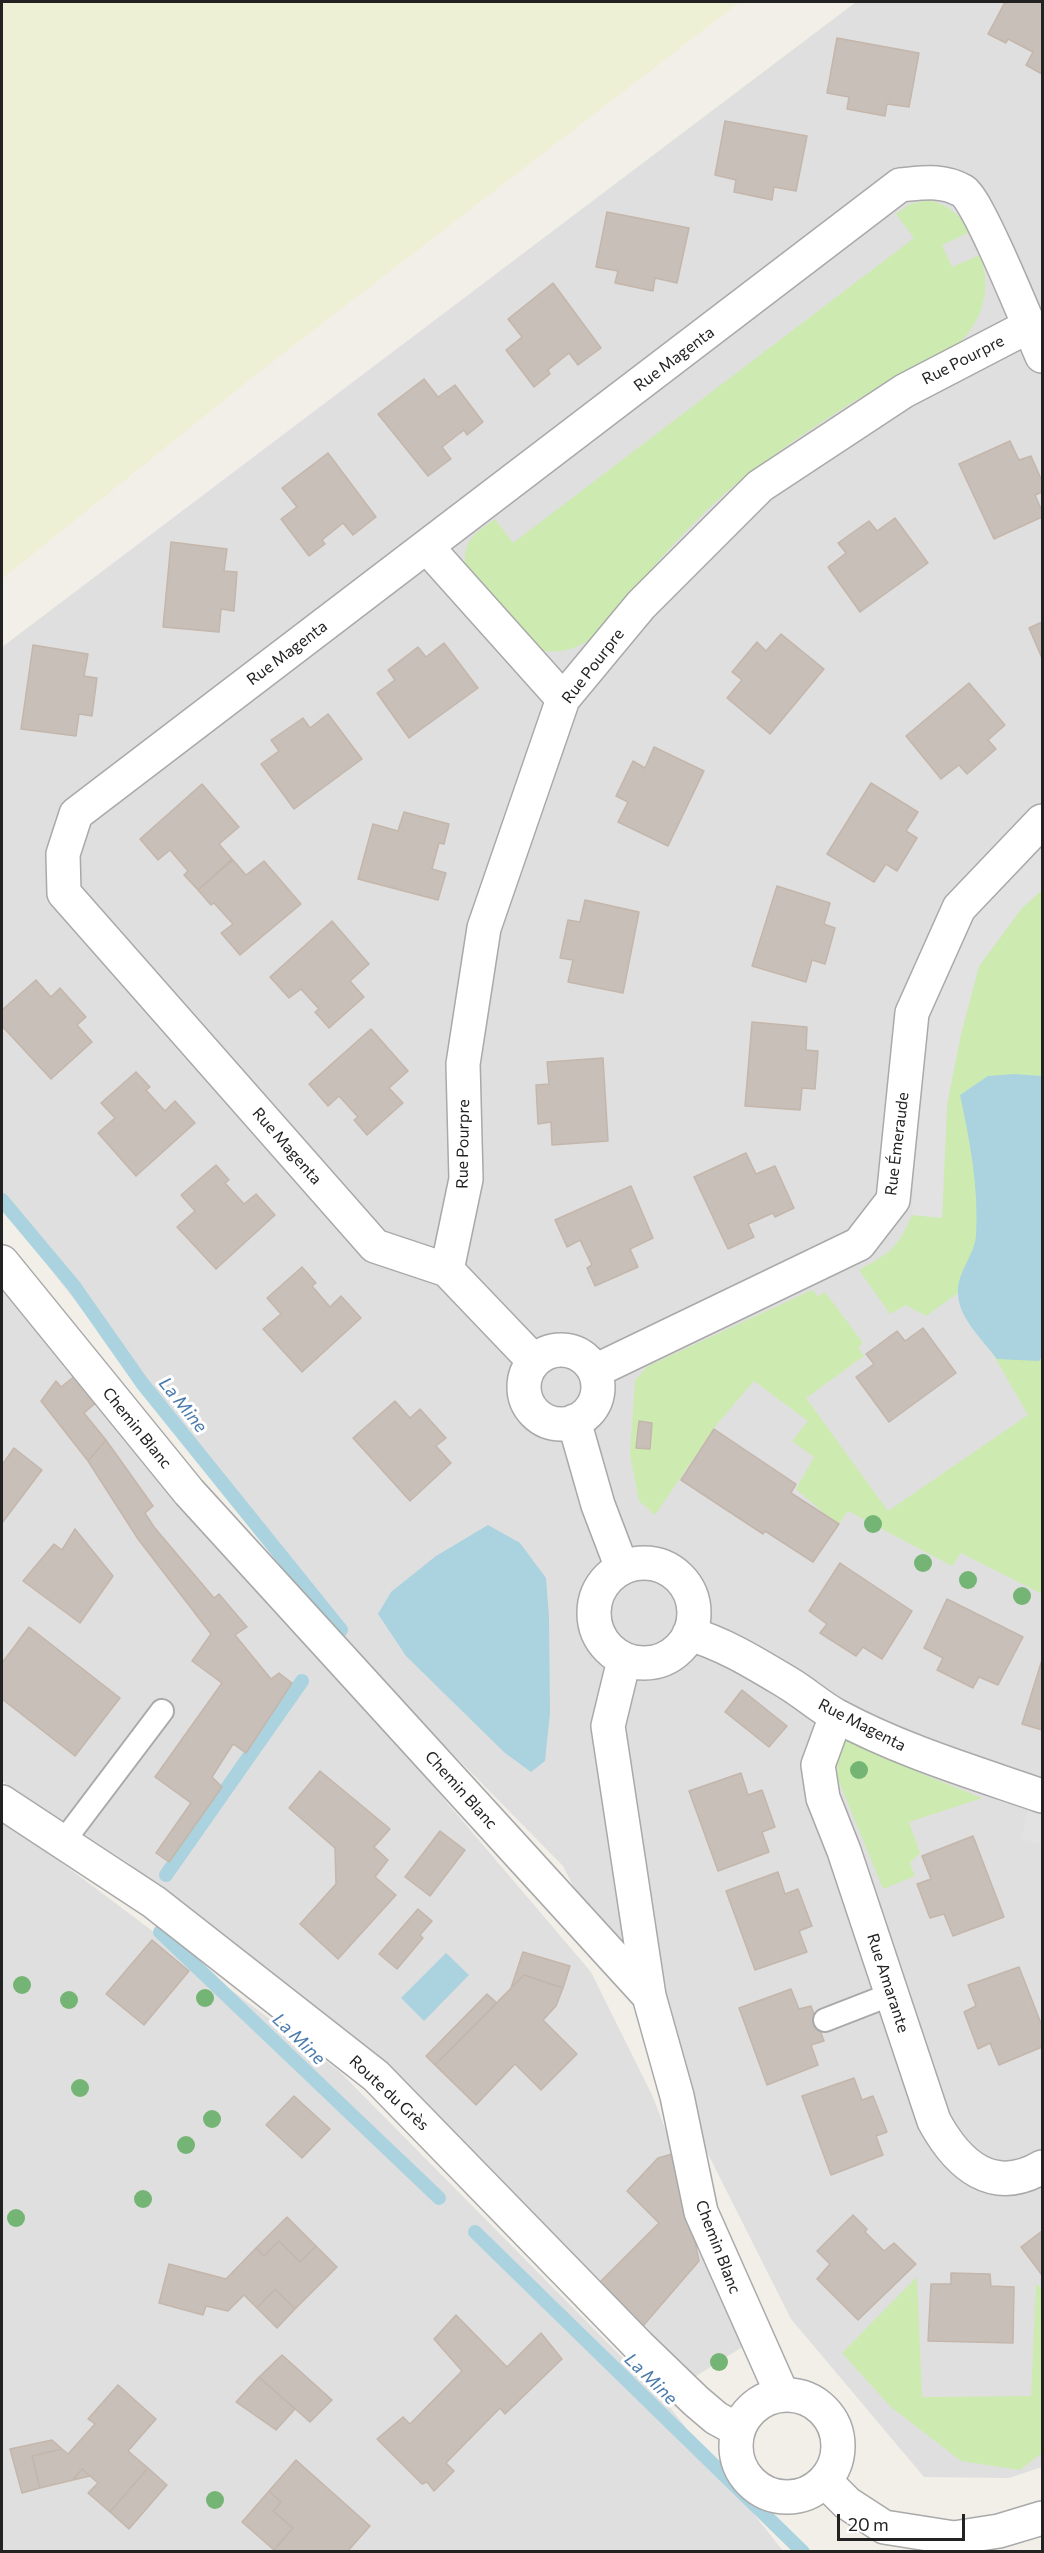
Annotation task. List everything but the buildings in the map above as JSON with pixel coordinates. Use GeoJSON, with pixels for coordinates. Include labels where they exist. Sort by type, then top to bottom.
{"type":"FeatureCollection","features":[{"type":"Feature","properties":{"kind":"street","name":"Rue Magenta"},"geometry":{"type":"LineString","coordinates":[[534,1361],[447,1270],[375,1246],[64,893],[63,854],[76,814],[900,185],[940,181],[965,192],[995,249],[1042,356]]}},
{"type":"Feature","properties":{"kind":"street","name":"Rue Pourpre"},"geometry":{"type":"LineString","coordinates":[[447,1270],[466,1179],[464,1064],[484,928],[563,699],[641,605],[759,486],[903,391],[1029,326]]}},
{"type":"Feature","properties":{"kind":"street"},"geometry":{"type":"LineString","coordinates":[[427,547],[563,699]]}},
{"type":"Feature","properties":{"kind":"street","name":"Rue Émeraude"},"geometry":{"type":"LineString","coordinates":[[595,1371],[859,1244],[893,1200],[912,1013],[959,908],[1042,821]]}},
{"type":"Feature","properties":{"kind":"street","name":"Chemin Blanc"},"geometry":{"type":"LineString","coordinates":[[2,1262],[189,1492],[649,1996],[677,2096],[701,2212],[782,2394]]}},
{"type":"Feature","properties":{"kind":"street"},"geometry":{"type":"LineString","coordinates":[[555,1350],[567,1350],[578,1354],[595,1371],[598,1382],[593,1406],[586,1415],[563,1424],[551,1423],[539,1417],[531,1407],[526,1396],[525,1384],[527,1372],[534,1361],[555,1350]]}},
{"type":"Feature","properties":{"kind":"street"},"geometry":{"type":"LineString","coordinates":[[574,1421],[598,1505],[622,1568]]}},
{"type":"Feature","properties":{"kind":"street"},"geometry":{"type":"LineString","coordinates":[[637,1564],[652,1564],[667,1569],[679,1578],[688,1590],[693,1604],[693,1619],[689,1634],[681,1647],[662,1660],[639,1663],[624,1660],[610,1651],[600,1639],[594,1623],[594,1607],[599,1591],[609,1578],[622,1568],[637,1564]]}},
{"type":"Feature","properties":{"kind":"street","name":"Rue Magenta"},"geometry":{"type":"LineString","coordinates":[[689,1634],[704,1638],[788,1683],[837,1716],[920,1754],[1042,1796]]}},
{"type":"Feature","properties":{"kind":"street"},"geometry":{"type":"LineString","coordinates":[[624,1660],[608,1726],[649,1996]]}},
{"type":"Feature","properties":{"kind":"street","name":"Rue Amarante"},"geometry":{"type":"LineString","coordinates":[[837,1716],[818,1765],[823,1798],[844,1851],[934,2121],[947,2145],[969,2165],[986,2176],[1016,2179],[1042,2167]]}},
{"type":"Feature","properties":{"kind":"street","name":"Route du Grès"},"geometry":{"type":"LineString","coordinates":[[2,1802],[154,1902],[376,2076],[639,2346],[716,2418],[738,2430]]}},
{"type":"Feature","properties":{"kind":"street"},"geometry":{"type":"LineString","coordinates":[[782,2394],[797,2395],[812,2400],[824,2410],[833,2423],[838,2438],[838,2453],[834,2468],[825,2481],[813,2491],[790,2497],[768,2493],[754,2486],[744,2474],[737,2460],[735,2445],[738,2430],[748,2412],[763,2400],[782,2394]]}},
{"type":"Feature","properties":{"kind":"street"},"geometry":{"type":"LineString","coordinates":[[825,2481],[847,2504],[884,2527],[954,2545],[1042,2518]]}},
{"type":"Feature","properties":{"kind":"lane"},"geometry":{"type":"LineString","coordinates":[[63,1842],[162,1712]]}},
{"type":"Feature","properties":{"kind":"lane"},"geometry":{"type":"LineString","coordinates":[[825,2020],[892,1994]]}},
{"type":"Feature","properties":{"kind":"shaded area"},"geometry":{"type":"Polygon","coordinates":[[[856,2],[1042,2],[1042,2467],[1009,2478],[924,2477],[791,2319],[563,1866],[337,1636],[2,1207],[2,647],[856,2]]]}},
{"type":"Feature","properties":{"kind":"shaded area"},"geometry":{"type":"Polygon","coordinates":[[[1042,840],[1042,890],[1022,908],[979,966],[961,1034],[947,1104],[942,1218],[912,1215],[915,1118],[927,1017],[961,931],[1042,840]]]}},
{"type":"Feature","properties":{"kind":"shaded area"},"geometry":{"type":"Polygon","coordinates":[[[2,1279],[591,1972],[653,2097],[747,2344],[693,2378],[502,2185],[127,1862],[2,1781],[2,1279]]]}},
{"type":"Feature","properties":{"kind":"shaded area"},"geometry":{"type":"Polygon","coordinates":[[[1028,1809],[1042,1811],[1042,1844],[1021,1839],[1028,1809]]]}},
{"type":"Feature","properties":{"kind":"shaded area"},"geometry":{"type":"Polygon","coordinates":[[[2,1818],[339,2071],[665,2401],[783,2551],[2,2551],[2,1818]]]}},
{"type":"Feature","properties":{"kind":"green space"},"geometry":{"type":"Polygon","coordinates":[[[2,2],[740,2],[258,373],[2,579],[2,2]]]}},
{"type":"Feature","properties":{"kind":"green space"},"geometry":{"type":"Polygon","coordinates":[[[928,200],[953,211],[970,232],[942,245],[952,267],[980,255],[983,266],[985,288],[981,310],[963,339],[946,353],[845,407],[742,479],[681,537],[599,633],[577,646],[561,651],[535,649],[467,573],[465,554],[474,535],[495,519],[513,543],[914,238],[896,214],[910,204],[928,200]]]}},
{"type":"Feature","properties":{"kind":"green space"},"geometry":{"type":"Polygon","coordinates":[[[1042,890],[1042,1594],[961,1553],[952,1566],[848,1511],[838,1525],[796,1489],[814,1457],[792,1441],[808,1421],[754,1381],[717,1424],[655,1515],[639,1501],[630,1455],[635,1380],[648,1366],[812,1290],[818,1296],[825,1292],[863,1343],[858,1347],[864,1356],[806,1398],[888,1511],[1028,1415],[958,1293],[926,1316],[906,1305],[890,1314],[859,1270],[879,1259],[897,1243],[912,1215],[942,1217],[947,1104],[961,1034],[979,966],[1022,908],[1042,890]]]}},
{"type":"Feature","properties":{"kind":"green space"},"geometry":{"type":"Polygon","coordinates":[[[846,1736],[920,1773],[982,1798],[909,1822],[920,1853],[910,1863],[915,1876],[883,1889],[838,1779],[837,1760],[846,1736]]]}},
{"type":"Feature","properties":{"kind":"green space"},"geometry":{"type":"Polygon","coordinates":[[[917,2277],[922,2397],[1031,2396],[1036,2284],[1042,2288],[1042,2453],[1020,2470],[961,2461],[891,2407],[842,2353],[917,2277]]]}},
{"type":"Feature","properties":{"kind":"water"},"geometry":{"type":"Polygon","coordinates":[[[1014,1074],[1042,1076],[1042,1357],[1039,1361],[997,1359],[967,1320],[959,1302],[958,1293],[960,1278],[975,1243],[977,1218],[973,1165],[960,1095],[988,1076],[1014,1074]]]}},
{"type":"Feature","properties":{"kind":"water"},"geometry":{"type":"Polygon","coordinates":[[[488,1525],[520,1543],[546,1578],[549,1617],[550,1713],[545,1761],[531,1772],[505,1753],[406,1656],[378,1614],[391,1592],[436,1556],[488,1525]]]}},
{"type":"Feature","properties":{"kind":"water"},"geometry":{"type":"Polygon","coordinates":[[[446,1953],[469,1975],[424,2021],[401,1998],[446,1953]]]}},
{"type":"Feature","properties":{"kind":"waterway","name":"La Mine"},"geometry":{"type":"LineString","coordinates":[[2,1200],[74,1286],[142,1383],[341,1630]]}},
{"type":"Feature","properties":{"kind":"waterway","name":"La Mine"},"geometry":{"type":"LineString","coordinates":[[166,1875],[302,1681]]}},
{"type":"Feature","properties":{"kind":"waterway","name":"La Mine"},"geometry":{"type":"LineString","coordinates":[[160,1932],[439,2198]]}},
{"type":"Feature","properties":{"kind":"waterway","name":"La Mine"},"geometry":{"type":"LineString","coordinates":[[475,2232],[803,2552]]}}]}
